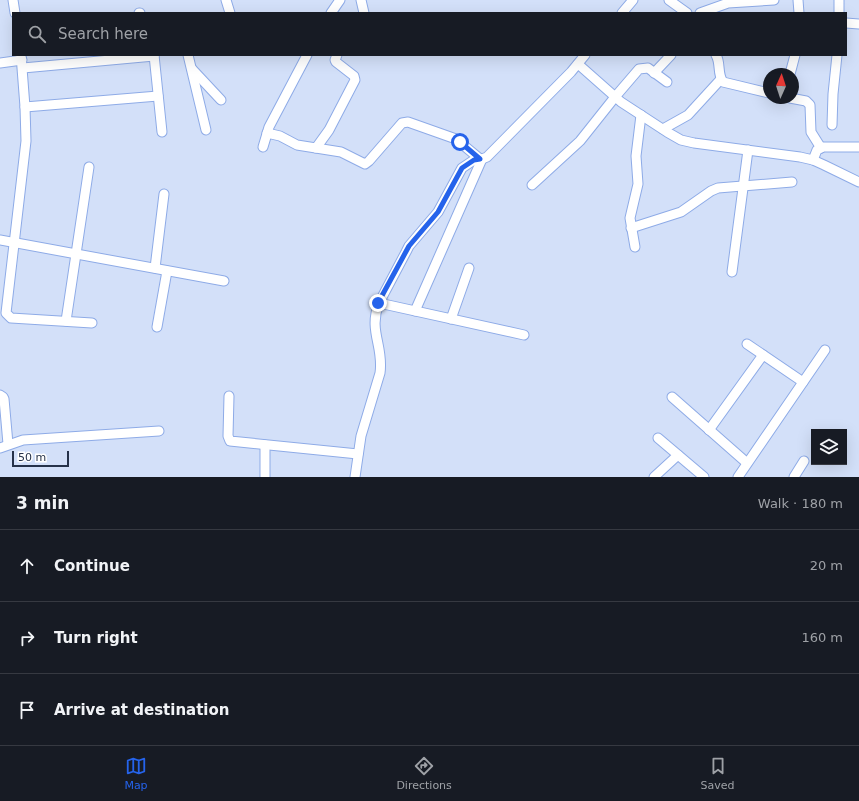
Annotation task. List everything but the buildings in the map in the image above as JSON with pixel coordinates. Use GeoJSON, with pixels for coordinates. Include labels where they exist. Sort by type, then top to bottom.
{"type":"FeatureCollection","features":[{"type":"Feature","properties":{"kind":"street"},"geometry":{"type":"LineString","coordinates":[[13,0],[15,12]]}},
{"type":"Feature","properties":{"kind":"street"},"geometry":{"type":"LineString","coordinates":[[226,0],[230,12]]}},
{"type":"Feature","properties":{"kind":"street"},"geometry":{"type":"LineString","coordinates":[[332,12],[340,0]]}},
{"type":"Feature","properties":{"kind":"street"},"geometry":{"type":"LineString","coordinates":[[361,0],[364,12]]}},
{"type":"Feature","properties":{"kind":"street"},"geometry":{"type":"LineString","coordinates":[[623,12],[633,0]]}},
{"type":"Feature","properties":{"kind":"street"},"geometry":{"type":"LineString","coordinates":[[669,0],[686,12]]}},
{"type":"Feature","properties":{"kind":"street"},"geometry":{"type":"LineString","coordinates":[[703,12],[728,3],[774,0]]}},
{"type":"Feature","properties":{"kind":"street"},"geometry":{"type":"LineString","coordinates":[[798,0],[799,12]]}},
{"type":"Feature","properties":{"kind":"street"},"geometry":{"type":"LineString","coordinates":[[839,0],[839,12]]}},
{"type":"Feature","properties":{"kind":"street"},"geometry":{"type":"LineString","coordinates":[[847,23],[859,24]]}},
{"type":"Feature","properties":{"kind":"street"},"geometry":{"type":"LineString","coordinates":[[0,63],[154,56],[162,132]]}},
{"type":"Feature","properties":{"kind":"street"},"geometry":{"type":"LineString","coordinates":[[188,56],[206,130]]}},
{"type":"Feature","properties":{"kind":"street"},"geometry":{"type":"LineString","coordinates":[[263,147],[267,133],[306,56]]}},
{"type":"Feature","properties":{"kind":"street"},"geometry":{"type":"LineString","coordinates":[[316,148],[328,130],[355,80],[354,76],[336,62],[335,60],[337,56]]}},
{"type":"Feature","properties":{"kind":"street"},"geometry":{"type":"LineString","coordinates":[[354,477],[361,436],[380,373],[381,365],[374,319],[378,303],[409,246],[438,212],[462,168],[474,160],[487,157],[585,56]]}},
{"type":"Feature","properties":{"kind":"street"},"geometry":{"type":"LineString","coordinates":[[654,73],[670,56]]}},
{"type":"Feature","properties":{"kind":"street"},"geometry":{"type":"LineString","coordinates":[[716,56],[719,62],[721,79],[726,83],[763,92]]}},
{"type":"Feature","properties":{"kind":"street"},"geometry":{"type":"LineString","coordinates":[[792,68],[795,56]]}},
{"type":"Feature","properties":{"kind":"street"},"geometry":{"type":"LineString","coordinates":[[832,125],[837,56]]}},
{"type":"Feature","properties":{"kind":"street"},"geometry":{"type":"LineString","coordinates":[[22,61],[26,141],[6,309],[8,316],[11,318],[92,323]]}},
{"type":"Feature","properties":{"kind":"street"},"geometry":{"type":"LineString","coordinates":[[578,64],[615,97],[681,140],[813,160],[859,182]]}},
{"type":"Feature","properties":{"kind":"street"},"geometry":{"type":"LineString","coordinates":[[191,68],[221,100]]}},
{"type":"Feature","properties":{"kind":"street"},"geometry":{"type":"LineString","coordinates":[[532,185],[580,141],[639,69],[648,68],[667,82]]}},
{"type":"Feature","properties":{"kind":"street"},"geometry":{"type":"LineString","coordinates":[[663,129],[688,115],[721,79]]}},
{"type":"Feature","properties":{"kind":"street"},"geometry":{"type":"LineString","coordinates":[[25,107],[158,96]]}},
{"type":"Feature","properties":{"kind":"street"},"geometry":{"type":"LineString","coordinates":[[799,100],[810,105],[811,132],[821,148]]}},
{"type":"Feature","properties":{"kind":"street"},"geometry":{"type":"LineString","coordinates":[[635,247],[630,218],[638,184],[636,156],[641,115]]}},
{"type":"Feature","properties":{"kind":"street"},"geometry":{"type":"LineString","coordinates":[[267,133],[280,136],[297,144],[341,152],[365,164],[402,124],[408,122],[456,139],[481,159]]}},
{"type":"Feature","properties":{"kind":"street"},"geometry":{"type":"LineString","coordinates":[[813,160],[817,150],[821,148],[859,147]]}},
{"type":"Feature","properties":{"kind":"street"},"geometry":{"type":"LineString","coordinates":[[732,272],[748,150]]}},
{"type":"Feature","properties":{"kind":"street"},"geometry":{"type":"LineString","coordinates":[[415,311],[481,159]]}},
{"type":"Feature","properties":{"kind":"street"},"geometry":{"type":"LineString","coordinates":[[66,321],[90,167]]}},
{"type":"Feature","properties":{"kind":"street"},"geometry":{"type":"LineString","coordinates":[[631,228],[675,215],[688,208],[714,189],[744,185],[792,182]]}},
{"type":"Feature","properties":{"kind":"street"},"geometry":{"type":"LineString","coordinates":[[155,268],[164,194]]}},
{"type":"Feature","properties":{"kind":"street"},"geometry":{"type":"LineString","coordinates":[[0,240],[224,281]]}},
{"type":"Feature","properties":{"kind":"street"},"geometry":{"type":"LineString","coordinates":[[451,319],[469,268]]}},
{"type":"Feature","properties":{"kind":"street"},"geometry":{"type":"LineString","coordinates":[[157,327],[167,271]]}},
{"type":"Feature","properties":{"kind":"street"},"geometry":{"type":"LineString","coordinates":[[378,303],[524,335]]}},
{"type":"Feature","properties":{"kind":"street"},"geometry":{"type":"LineString","coordinates":[[747,344],[803,382]]}},
{"type":"Feature","properties":{"kind":"street"},"geometry":{"type":"LineString","coordinates":[[738,477],[825,350]]}},
{"type":"Feature","properties":{"kind":"street"},"geometry":{"type":"LineString","coordinates":[[709,430],[763,355]]}},
{"type":"Feature","properties":{"kind":"street"},"geometry":{"type":"LineString","coordinates":[[0,395],[4,397],[4,446],[23,440],[159,431]]}},
{"type":"Feature","properties":{"kind":"street"},"geometry":{"type":"LineString","coordinates":[[228,396],[228,439],[232,442],[358,454]]}},
{"type":"Feature","properties":{"kind":"street"},"geometry":{"type":"LineString","coordinates":[[672,397],[747,463]]}},
{"type":"Feature","properties":{"kind":"street"},"geometry":{"type":"LineString","coordinates":[[658,438],[704,477]]}},
{"type":"Feature","properties":{"kind":"street"},"geometry":{"type":"LineString","coordinates":[[265,445],[265,477]]}},
{"type":"Feature","properties":{"kind":"street"},"geometry":{"type":"LineString","coordinates":[[654,477],[678,455]]}},
{"type":"Feature","properties":{"kind":"street"},"geometry":{"type":"LineString","coordinates":[[794,477],[804,461]]}},
{"type":"Feature","properties":{"kind":"route"},"geometry":{"type":"LineString","coordinates":[[378,303],[409,246],[438,212],[457,174],[467,163],[480,159],[460,142]]}}]}
